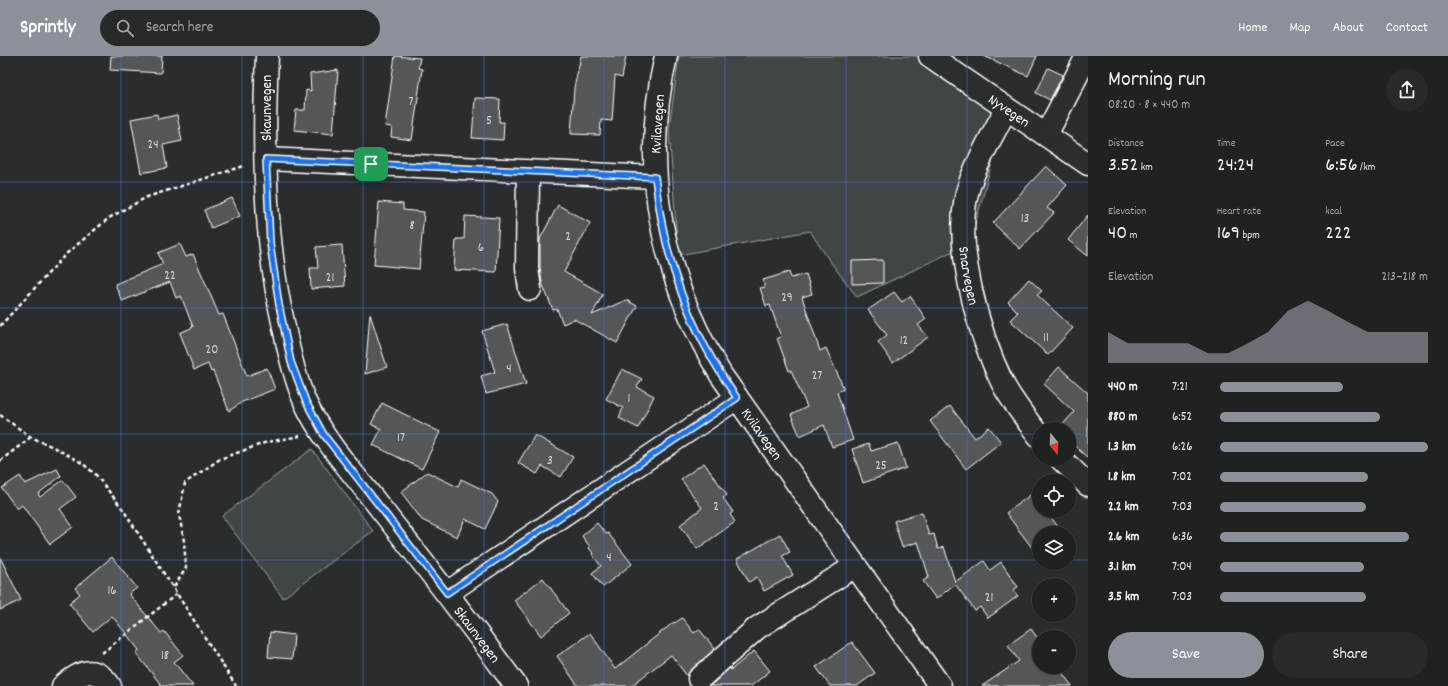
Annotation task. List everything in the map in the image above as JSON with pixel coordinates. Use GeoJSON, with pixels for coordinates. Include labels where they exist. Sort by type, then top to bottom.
{"type":"FeatureCollection","features":[{"type":"Feature","properties":{"kind":"street","name":"Skaunvegen"},"geometry":{"type":"LineString","coordinates":[[267,56],[265,107],[270,243],[280,312],[291,362],[306,402],[324,435],[447,593],[516,686]]}},
{"type":"Feature","properties":{"kind":"street","name":"Kvilavegen"},"geometry":{"type":"LineString","coordinates":[[666,56],[656,112],[655,177],[660,220],[671,266],[681,297],[709,356],[940,686]]}},
{"type":"Feature","properties":{"kind":"street","name":"Nyvegen"},"geometry":{"type":"LineString","coordinates":[[930,56],[1088,164]]}},
{"type":"Feature","properties":{"kind":"street"},"geometry":{"type":"LineString","coordinates":[[1046,136],[1087,56]]}},
{"type":"Feature","properties":{"kind":"street","name":"Snarvegen"},"geometry":{"type":"LineString","coordinates":[[1006,108],[970,183],[964,208],[964,249],[978,316],[995,365],[1017,407],[1032,427]]}},
{"type":"Feature","properties":{"kind":"street"},"geometry":{"type":"LineString","coordinates":[[266,159],[655,177]]}},
{"type":"Feature","properties":{"kind":"street"},"geometry":{"type":"LineString","coordinates":[[528,172],[527,268],[530,289]]}},
{"type":"Feature","properties":{"kind":"street"},"geometry":{"type":"LineString","coordinates":[[447,593],[737,398]]}},
{"type":"Feature","properties":{"kind":"street"},"geometry":{"type":"LineString","coordinates":[[1068,466],[1088,485]]}},
{"type":"Feature","properties":{"kind":"street"},"geometry":{"type":"LineString","coordinates":[[699,679],[758,628],[855,566]]}},
{"type":"Feature","properties":{"kind":"street"},"geometry":{"type":"LineString","coordinates":[[62,686],[82,672],[93,672],[101,676],[110,686]]}},
{"type":"Feature","properties":{"kind":"path"},"geometry":{"type":"LineString","coordinates":[[0,326],[66,254],[109,218],[147,197],[266,159]]}},
{"type":"Feature","properties":{"kind":"path"},"geometry":{"type":"LineString","coordinates":[[0,415],[31,438],[53,447],[82,463],[96,475],[122,508],[178,593],[236,686]]}},
{"type":"Feature","properties":{"kind":"path"},"geometry":{"type":"LineString","coordinates":[[174,587],[186,568],[179,514],[185,483],[220,459],[267,442],[303,436],[324,435]]}},
{"type":"Feature","properties":{"kind":"path"},"geometry":{"type":"LineString","coordinates":[[0,461],[31,438]]}},
{"type":"Feature","properties":{"kind":"path"},"geometry":{"type":"LineString","coordinates":[[93,672],[96,660],[105,649],[178,593]]}},
{"type":"Feature","properties":{"kind":"shaded area"},"geometry":{"type":"Polygon","coordinates":[[[679,56],[937,56],[1009,114],[1002,126],[970,243],[857,297],[829,260],[810,231],[678,255],[669,129],[679,56]]]}},
{"type":"Feature","properties":{"kind":"shaded area"},"geometry":{"type":"Polygon","coordinates":[[[312,449],[373,531],[283,598],[222,516],[312,449]]]}},
{"type":"Feature","properties":{"kind":"building"},"geometry":{"type":"Polygon","coordinates":[[[111,56],[162,56],[161,73],[110,70],[111,56]]]}},
{"type":"Feature","properties":{"kind":"building"},"geometry":{"type":"Polygon","coordinates":[[[395,56],[420,58],[418,68],[422,69],[412,140],[391,137],[392,127],[385,126],[395,56]]]}},
{"type":"Feature","properties":{"kind":"building"},"geometry":{"type":"Polygon","coordinates":[[[581,56],[626,56],[622,78],[615,76],[612,121],[601,120],[600,135],[571,134],[574,88],[581,56]]]}},
{"type":"Feature","properties":{"kind":"building"},"geometry":{"type":"Polygon","coordinates":[[[984,56],[1037,56],[1028,76],[984,56]]]}},
{"type":"Feature","properties":{"kind":"building"},"geometry":{"type":"Polygon","coordinates":[[[1048,68],[1063,75],[1050,100],[1036,93],[1048,68]]]}},
{"type":"Feature","properties":{"kind":"building"},"geometry":{"type":"Polygon","coordinates":[[[338,70],[333,134],[294,130],[296,110],[305,110],[306,90],[311,91],[310,74],[338,70]]]}},
{"type":"Feature","properties":{"kind":"building"},"geometry":{"type":"Polygon","coordinates":[[[475,98],[500,99],[499,122],[504,122],[503,140],[472,138],[475,98]]]}},
{"type":"Feature","properties":{"kind":"building"},"geometry":{"type":"Polygon","coordinates":[[[157,114],[158,119],[177,115],[182,141],[163,145],[167,168],[141,173],[131,119],[157,114]]]}},
{"type":"Feature","properties":{"kind":"building"},"geometry":{"type":"Polygon","coordinates":[[[1046,166],[1067,185],[1047,208],[1054,213],[1020,249],[993,223],[1046,166]]]}},
{"type":"Feature","properties":{"kind":"building"},"geometry":{"type":"Polygon","coordinates":[[[232,198],[240,216],[211,228],[204,210],[232,198]]]}},
{"type":"Feature","properties":{"kind":"building"},"geometry":{"type":"Polygon","coordinates":[[[379,202],[403,204],[403,210],[424,212],[419,269],[374,265],[379,202]]]}},
{"type":"Feature","properties":{"kind":"building"},"geometry":{"type":"Polygon","coordinates":[[[558,205],[590,223],[564,272],[603,294],[592,315],[626,300],[637,306],[617,343],[574,319],[563,324],[557,309],[553,310],[542,283],[540,267],[540,239],[558,205]]]}},
{"type":"Feature","properties":{"kind":"building"},"geometry":{"type":"Polygon","coordinates":[[[1088,215],[1088,256],[1068,240],[1088,215]]]}},
{"type":"Feature","properties":{"kind":"building"},"geometry":{"type":"Polygon","coordinates":[[[465,216],[499,218],[496,272],[454,270],[456,239],[464,239],[465,216]]]}},
{"type":"Feature","properties":{"kind":"building"},"geometry":{"type":"Polygon","coordinates":[[[180,244],[186,257],[193,254],[219,315],[223,314],[247,376],[267,368],[275,389],[242,402],[229,411],[213,371],[211,372],[208,364],[194,370],[180,333],[193,327],[181,296],[176,298],[170,282],[122,301],[115,284],[163,264],[158,253],[180,244]]]}},
{"type":"Feature","properties":{"kind":"building"},"geometry":{"type":"Polygon","coordinates":[[[342,245],[345,286],[311,289],[310,268],[318,268],[316,247],[342,245]]]}},
{"type":"Feature","properties":{"kind":"building"},"geometry":{"type":"Polygon","coordinates":[[[883,260],[883,283],[852,284],[852,261],[883,260]]]}},
{"type":"Feature","properties":{"kind":"building"},"geometry":{"type":"Polygon","coordinates":[[[789,272],[791,278],[806,274],[812,294],[802,297],[820,351],[826,348],[844,389],[837,392],[853,440],[832,447],[824,425],[800,436],[791,415],[807,407],[791,370],[789,371],[777,338],[781,337],[770,305],[766,306],[760,288],[765,287],[763,280],[789,272]]]}},
{"type":"Feature","properties":{"kind":"building"},"geometry":{"type":"Polygon","coordinates":[[[1029,279],[1042,291],[1037,295],[1073,328],[1048,355],[1010,320],[1018,312],[1008,302],[1029,279]]]}},
{"type":"Feature","properties":{"kind":"building"},"geometry":{"type":"Polygon","coordinates":[[[894,292],[902,302],[910,296],[926,319],[918,325],[928,337],[893,363],[878,342],[887,335],[868,310],[894,292]]]}},
{"type":"Feature","properties":{"kind":"building"},"geometry":{"type":"Polygon","coordinates":[[[370,314],[387,367],[365,374],[370,314]]]}},
{"type":"Feature","properties":{"kind":"building"},"geometry":{"type":"Polygon","coordinates":[[[507,324],[526,384],[486,394],[481,376],[495,372],[482,331],[507,324]]]}},
{"type":"Feature","properties":{"kind":"building"},"geometry":{"type":"Polygon","coordinates":[[[1059,367],[1088,393],[1088,458],[1076,447],[1076,422],[1065,422],[1074,412],[1044,384],[1059,367]]]}},
{"type":"Feature","properties":{"kind":"building"},"geometry":{"type":"Polygon","coordinates":[[[622,369],[642,379],[637,387],[654,396],[638,428],[619,418],[623,408],[606,399],[622,369]]]}},
{"type":"Feature","properties":{"kind":"building"},"geometry":{"type":"Polygon","coordinates":[[[382,403],[440,432],[422,469],[373,445],[381,429],[371,424],[382,403]]]}},
{"type":"Feature","properties":{"kind":"building"},"geometry":{"type":"Polygon","coordinates":[[[950,406],[975,438],[989,427],[1001,442],[966,469],[930,421],[950,406]]]}},
{"type":"Feature","properties":{"kind":"building"},"geometry":{"type":"Polygon","coordinates":[[[535,435],[573,457],[561,477],[542,466],[537,474],[518,463],[535,435]]]}},
{"type":"Feature","properties":{"kind":"building"},"geometry":{"type":"Polygon","coordinates":[[[898,443],[906,468],[863,483],[852,449],[869,444],[871,451],[898,443]]]}},
{"type":"Feature","properties":{"kind":"building"},"geometry":{"type":"Polygon","coordinates":[[[704,463],[727,495],[723,498],[733,512],[730,514],[735,522],[697,549],[680,525],[702,508],[681,479],[704,463]]]}},
{"type":"Feature","properties":{"kind":"building"},"geometry":{"type":"Polygon","coordinates":[[[57,469],[61,476],[38,494],[40,497],[63,480],[76,497],[60,509],[73,527],[50,544],[22,505],[17,509],[2,488],[20,476],[25,484],[57,469]]]}},
{"type":"Feature","properties":{"kind":"building"},"geometry":{"type":"Polygon","coordinates":[[[427,472],[458,487],[461,479],[492,494],[498,502],[485,529],[465,519],[457,537],[422,520],[401,492],[427,472]]]}},
{"type":"Feature","properties":{"kind":"building"},"geometry":{"type":"Polygon","coordinates":[[[1032,494],[1032,518],[1051,518],[1058,526],[1032,526],[1032,548],[1006,513],[1032,494]]]}},
{"type":"Feature","properties":{"kind":"building"},"geometry":{"type":"Polygon","coordinates":[[[922,512],[929,535],[934,534],[938,549],[944,547],[955,582],[984,561],[990,570],[1001,562],[1018,587],[1013,590],[1018,596],[988,618],[980,607],[975,611],[955,584],[936,599],[923,581],[929,577],[918,542],[902,547],[894,521],[922,512]]]}},
{"type":"Feature","properties":{"kind":"building"},"geometry":{"type":"Polygon","coordinates":[[[597,523],[606,534],[608,533],[632,564],[603,587],[592,573],[601,566],[582,536],[597,523]]]}},
{"type":"Feature","properties":{"kind":"building"},"geometry":{"type":"Polygon","coordinates":[[[780,534],[790,552],[782,556],[793,575],[764,591],[757,577],[749,582],[737,559],[780,534]]]}},
{"type":"Feature","properties":{"kind":"building"},"geometry":{"type":"Polygon","coordinates":[[[0,557],[21,600],[0,610],[0,557]]]}},
{"type":"Feature","properties":{"kind":"building"},"geometry":{"type":"Polygon","coordinates":[[[112,557],[137,588],[129,594],[161,633],[164,631],[183,655],[174,662],[193,686],[162,686],[136,653],[139,650],[112,616],[93,632],[69,603],[80,594],[75,588],[112,557]]]}},
{"type":"Feature","properties":{"kind":"building"},"geometry":{"type":"Polygon","coordinates":[[[543,578],[569,613],[541,636],[514,600],[543,578]]]}},
{"type":"Feature","properties":{"kind":"building"},"geometry":{"type":"Polygon","coordinates":[[[682,618],[694,633],[699,629],[715,649],[691,670],[687,676],[671,655],[631,686],[578,686],[557,656],[590,633],[615,669],[674,622],[675,623],[682,618]]]}},
{"type":"Feature","properties":{"kind":"building"},"geometry":{"type":"Polygon","coordinates":[[[1031,629],[1032,674],[1063,674],[1072,686],[982,686],[1019,661],[1008,645],[1031,629]]]}},
{"type":"Feature","properties":{"kind":"building"},"geometry":{"type":"Polygon","coordinates":[[[270,632],[294,635],[292,659],[268,657],[270,632]]]}},
{"type":"Feature","properties":{"kind":"building"},"geometry":{"type":"Polygon","coordinates":[[[852,642],[875,673],[857,686],[830,686],[816,667],[852,642]]]}},
{"type":"Feature","properties":{"kind":"building"},"geometry":{"type":"Polygon","coordinates":[[[754,651],[770,671],[751,686],[710,686],[730,668],[731,670],[754,651]]]}},
{"type":"Feature","properties":{"kind":"route"},"geometry":{"type":"LineString","coordinates":[[266,159],[371,164],[655,177],[660,220],[671,266],[681,297],[709,356],[737,398],[447,593],[324,435],[306,402],[291,362],[279,305],[270,243],[266,159]]}}]}
